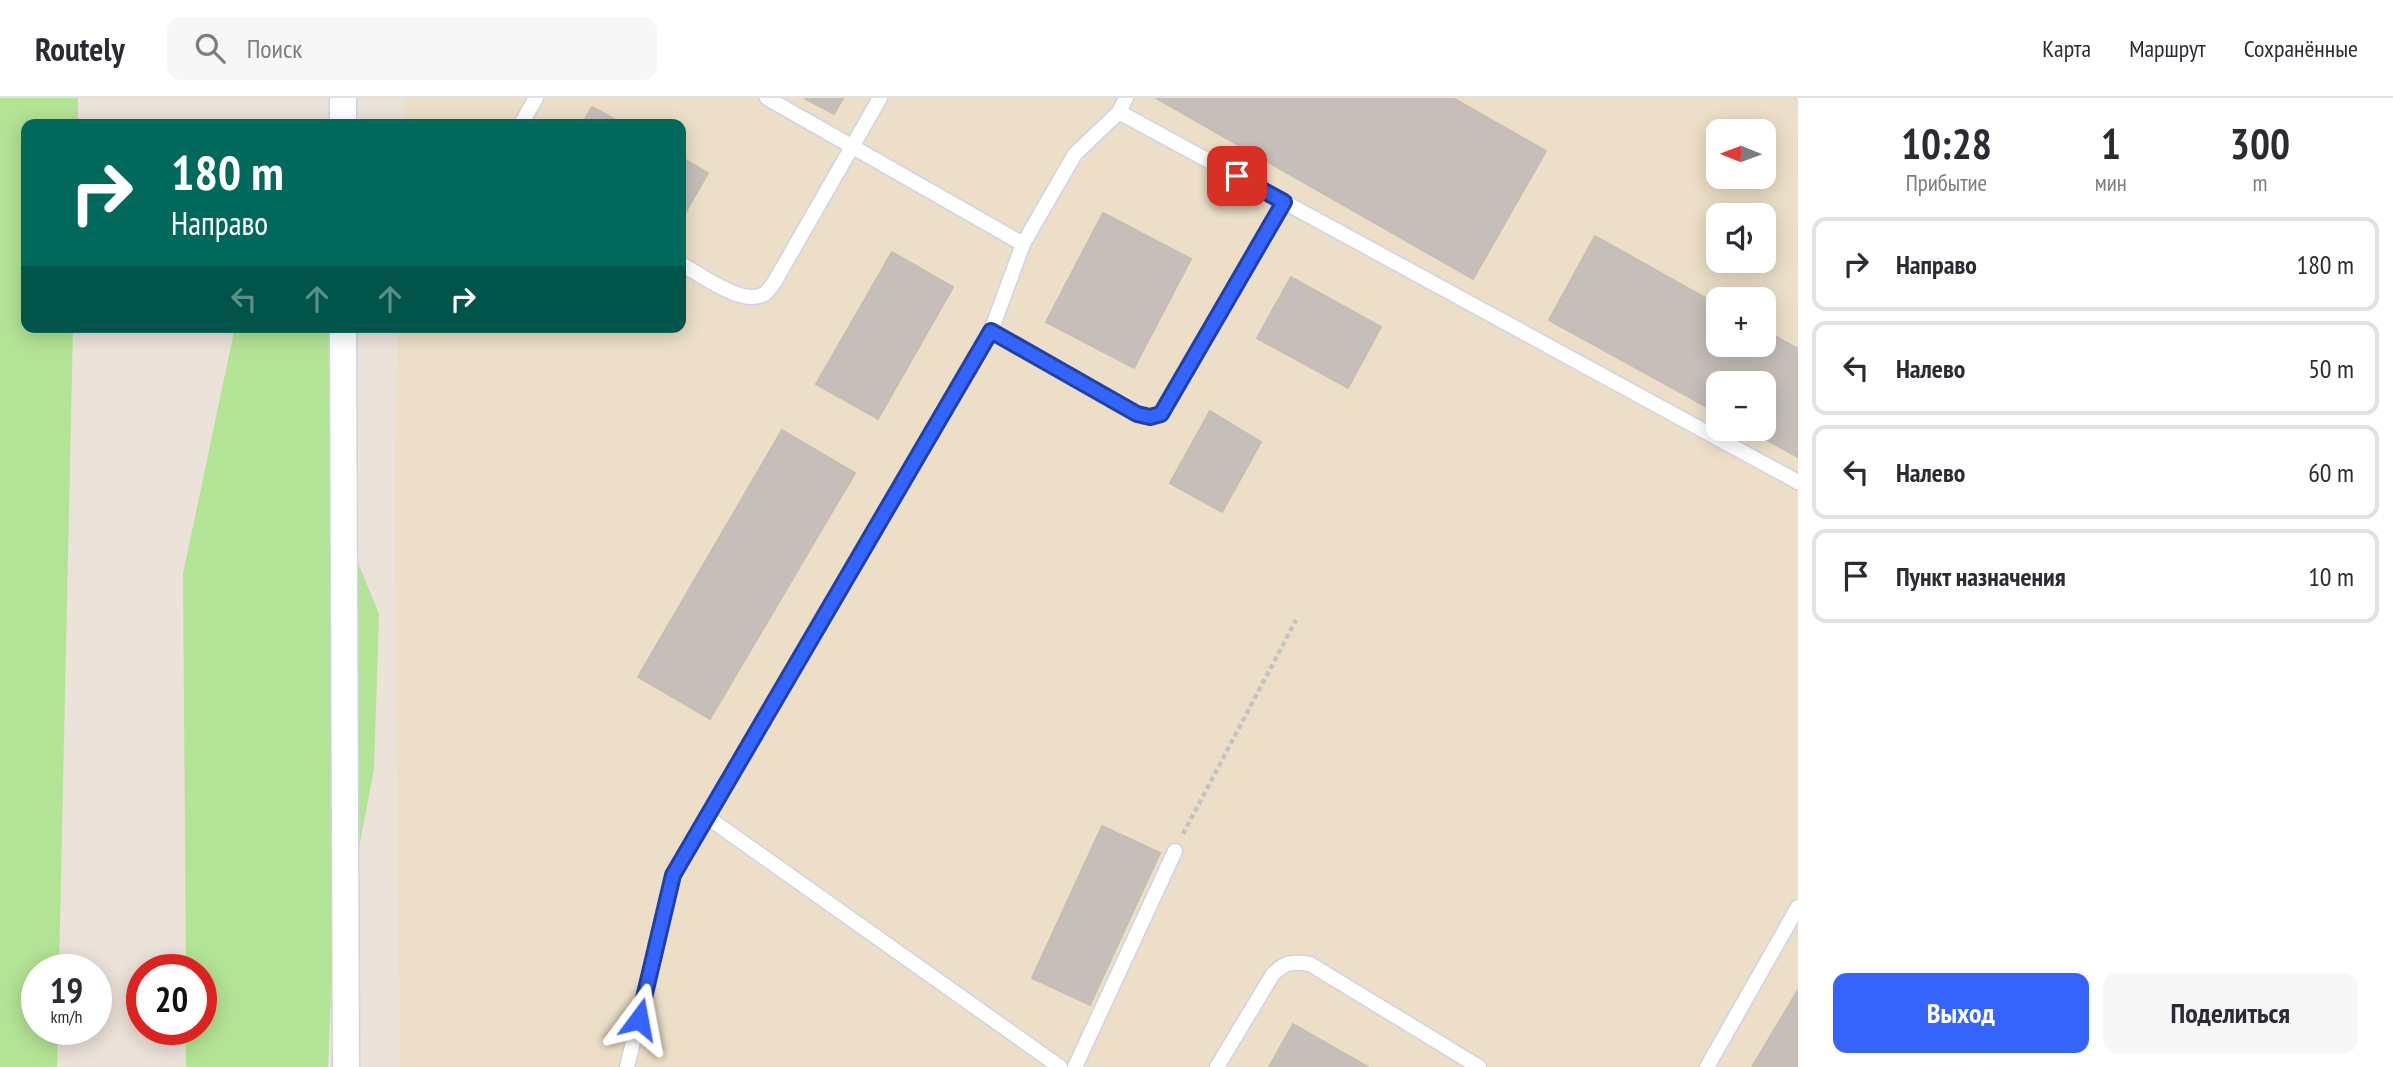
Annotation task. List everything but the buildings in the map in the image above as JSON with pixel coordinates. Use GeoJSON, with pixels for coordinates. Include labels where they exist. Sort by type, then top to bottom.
{"type":"FeatureCollection","features":[{"type":"Feature","properties":{"kind":"street"},"geometry":{"type":"LineString","coordinates":[[343,98],[343,119]]}},
{"type":"Feature","properties":{"kind":"street"},"geometry":{"type":"LineString","coordinates":[[344,333],[346,1067]]}},
{"type":"Feature","properties":{"kind":"lane"},"geometry":{"type":"LineString","coordinates":[[524,119],[536,98]]}},
{"type":"Feature","properties":{"kind":"lane"},"geometry":{"type":"LineString","coordinates":[[767,98],[1023,244]]}},
{"type":"Feature","properties":{"kind":"lane"},"geometry":{"type":"LineString","coordinates":[[686,267],[730,292],[748,298],[764,294],[775,281],[880,98]]}},
{"type":"Feature","properties":{"kind":"lane"},"geometry":{"type":"LineString","coordinates":[[627,1067],[673,875],[991,331],[1023,244],[1075,154],[1119,112],[1126,98]]}},
{"type":"Feature","properties":{"kind":"lane"},"geometry":{"type":"LineString","coordinates":[[1119,112],[1798,482]]}},
{"type":"Feature","properties":{"kind":"lane"},"geometry":{"type":"LineString","coordinates":[[991,331],[1137,414],[1150,417],[1161,414],[1284,202]]}},
{"type":"Feature","properties":{"kind":"lane"},"geometry":{"type":"LineString","coordinates":[[707,817],[1060,1067]]}},
{"type":"Feature","properties":{"kind":"lane"},"geometry":{"type":"LineString","coordinates":[[1074,1067],[1175,851]]}},
{"type":"Feature","properties":{"kind":"lane"},"geometry":{"type":"LineString","coordinates":[[1707,1067],[1798,907]]}},
{"type":"Feature","properties":{"kind":"lane"},"geometry":{"type":"LineString","coordinates":[[1217,1067],[1273,974],[1283,963],[1296,961],[1310,964],[1479,1067]]}},
{"type":"Feature","properties":{"kind":"path"},"geometry":{"type":"LineString","coordinates":[[1175,851],[1296,620]]}},
{"type":"Feature","properties":{"kind":"shaded area"},"geometry":{"type":"Polygon","coordinates":[[[405,98],[1798,98],[1798,1067],[400,1067],[394,486],[398,333],[686,333],[686,119],[404,119],[405,98]]]}},
{"type":"Feature","properties":{"kind":"green space"},"geometry":{"type":"Polygon","coordinates":[[[0,98],[78,98],[78,119],[21,119],[21,333],[73,333],[59,954],[21,954],[21,1045],[58,1045],[57,1067],[0,1067],[0,98]]]}},
{"type":"Feature","properties":{"kind":"green space"},"geometry":{"type":"Polygon","coordinates":[[[234,333],[338,333],[331,497],[379,614],[374,769],[331,993],[328,1067],[186,1067],[186,1045],[217,1045],[217,954],[186,954],[183,574],[234,333]]]}},
{"type":"Feature","properties":{"kind":"route"},"geometry":{"type":"LineString","coordinates":[[639,1019],[673,875],[991,331],[1137,414],[1150,417],[1161,414],[1284,202],[1237,176]]}}]}
